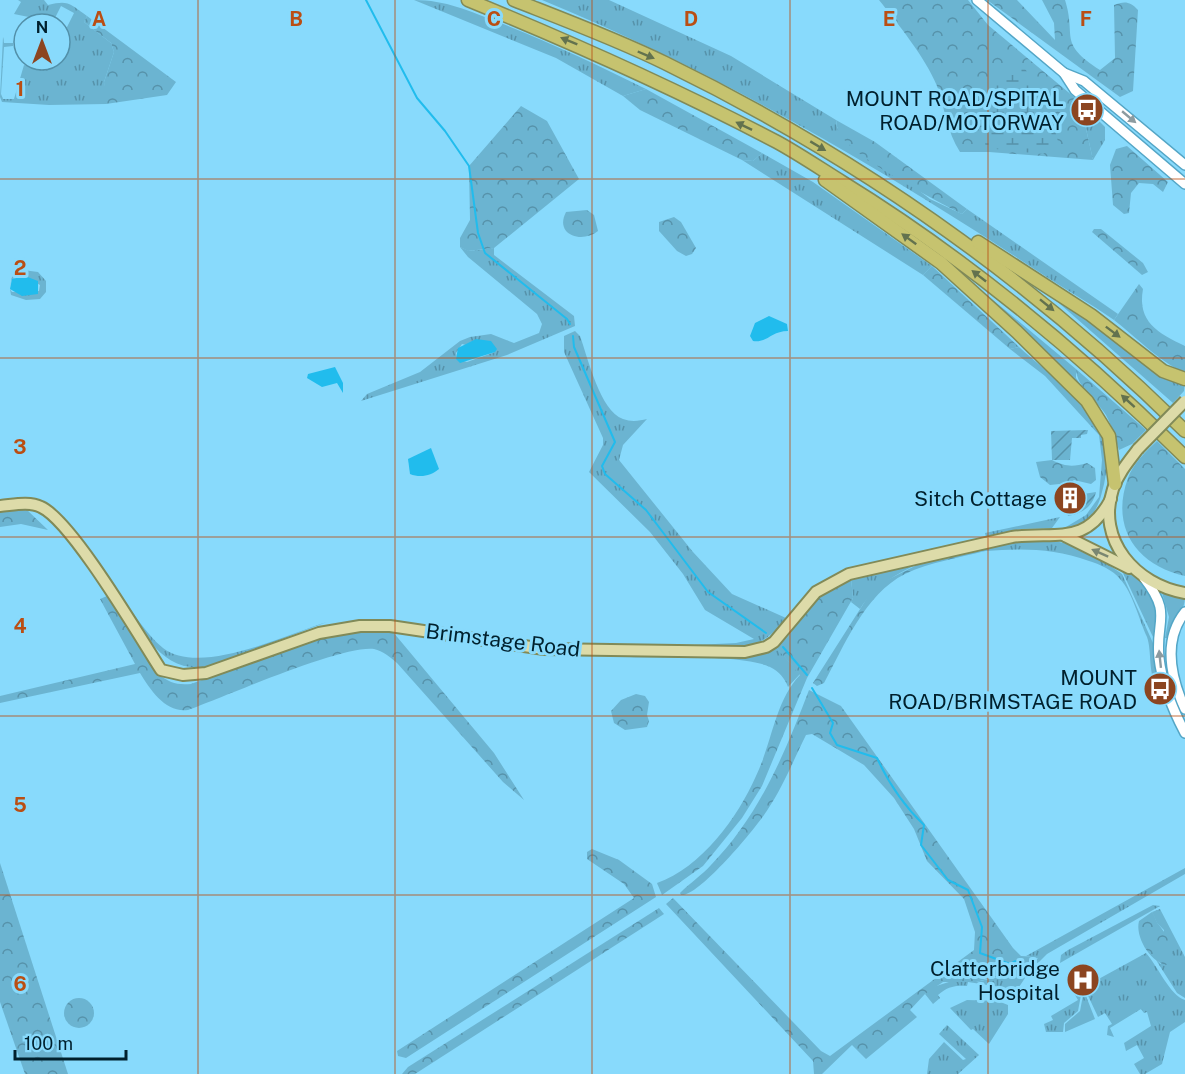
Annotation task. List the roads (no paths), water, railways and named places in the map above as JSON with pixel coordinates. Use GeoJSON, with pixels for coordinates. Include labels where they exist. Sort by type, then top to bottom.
{"type":"FeatureCollection","features":[{"type":"Feature","properties":{"kind":"highway"},"geometry":{"type":"LineString","coordinates":[[468,0],[589,49],[778,143],[889,211],[975,273],[1114,388],[1185,457]]}},
{"type":"Feature","properties":{"kind":"highway"},"geometry":{"type":"LineString","coordinates":[[514,0],[663,62],[766,115],[886,189],[989,259],[1042,302],[1185,431]]}},
{"type":"Feature","properties":{"kind":"highway"},"geometry":{"type":"LineString","coordinates":[[778,143],[841,192],[941,263],[1080,394],[1100,418],[1109,436],[1115,484]]}},
{"type":"Feature","properties":{"kind":"highway"},"geometry":{"type":"LineString","coordinates":[[886,189],[946,221],[1081,309],[1163,371],[1185,379]]}},
{"type":"Feature","properties":{"kind":"main road"},"geometry":{"type":"LineString","coordinates":[[977,0],[1064,73],[1084,81],[1185,165]]}},
{"type":"Feature","properties":{"kind":"main road"},"geometry":{"type":"LineString","coordinates":[[1064,73],[1074,90],[1185,184]]}},
{"type":"Feature","properties":{"kind":"main road"},"geometry":{"type":"LineString","coordinates":[[1134,571],[1114,538],[1109,515],[1115,484],[1138,449],[1185,401]]}},
{"type":"Feature","properties":{"kind":"main road","name":"Brimstage Road"},"geometry":{"type":"LineString","coordinates":[[1065,536],[1092,525],[1111,499]]}},
{"type":"Feature","properties":{"kind":"main road","name":"Brimstage Road"},"geometry":{"type":"LineString","coordinates":[[0,506],[26,504],[41,507],[66,526],[161,670],[183,675],[206,673],[319,633],[360,626],[390,626],[544,650],[745,652],[766,647],[774,642],[816,592],[849,574],[1012,537],[1039,534],[1065,536],[1134,571],[1158,586],[1185,593]]}},
{"type":"Feature","properties":{"kind":"main road"},"geometry":{"type":"LineString","coordinates":[[1144,578],[1161,606],[1163,621],[1159,657],[1170,699],[1185,734]]}},
{"type":"Feature","properties":{"kind":"main road"},"geometry":{"type":"LineString","coordinates":[[1185,612],[1173,632],[1170,654],[1176,684],[1185,709]]}},
{"type":"Feature","properties":{"kind":"waterway"},"geometry":{"type":"LineString","coordinates":[[366,0],[417,98],[445,131],[469,166],[478,233],[485,253],[567,319],[570,324]]}},
{"type":"Feature","properties":{"kind":"waterway"},"geometry":{"type":"LineString","coordinates":[[573,336],[574,347],[615,442],[602,466],[605,474],[646,510],[708,592],[766,633]]}},
{"type":"Feature","properties":{"kind":"waterway"},"geometry":{"type":"LineString","coordinates":[[783,647],[807,675]]}},
{"type":"Feature","properties":{"kind":"waterway"},"geometry":{"type":"LineString","coordinates":[[812,688],[833,723],[830,733],[837,745],[877,758],[897,794],[924,825],[921,845],[948,880],[968,890],[982,927],[980,953],[1010,964],[1015,961],[1023,966]]}},
{"type":"Feature","properties":{"kind":"place","name":"MOUNT ROAD/SPITAL ROAD/MOTORWAY"},"geometry":{"type":"Point","coordinates":[1087,110]}},
{"type":"Feature","properties":{"kind":"place","name":"Sitch Cottage"},"geometry":{"type":"Point","coordinates":[1070,498]}},
{"type":"Feature","properties":{"kind":"place","name":"MOUNT ROAD/BRIMSTAGE ROAD"},"geometry":{"type":"Point","coordinates":[1160,689]}},
{"type":"Feature","properties":{"kind":"place","name":"Clatterbridge Hospital"},"geometry":{"type":"Point","coordinates":[1083,980]}}]}
